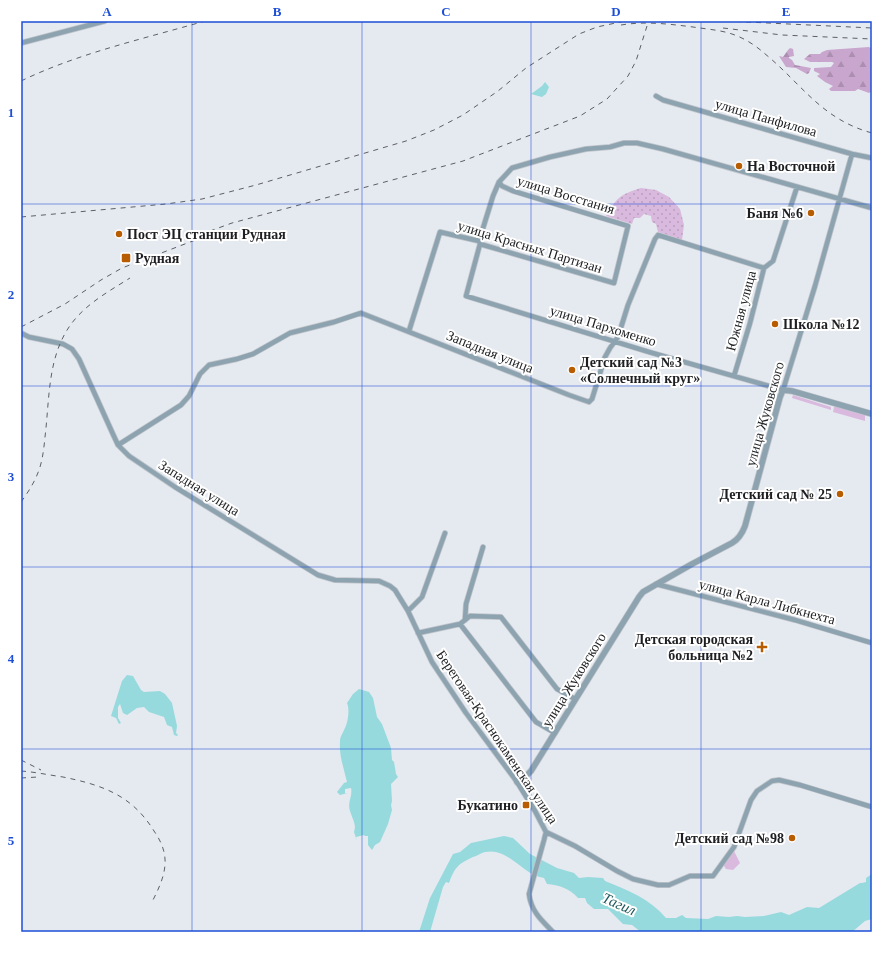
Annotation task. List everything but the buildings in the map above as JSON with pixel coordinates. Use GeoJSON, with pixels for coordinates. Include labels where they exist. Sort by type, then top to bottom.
{"type":"FeatureCollection","features":[{"type":"Feature","properties":{"kind":"street"},"geometry":{"type":"LineString","coordinates":[[21,43],[105,21]]}},
{"type":"Feature","properties":{"kind":"street","name":"улица Панфилова"},"geometry":{"type":"LineString","coordinates":[[656,96],[663,100],[852,154],[872,158]]}},
{"type":"Feature","properties":{"kind":"street"},"geometry":{"type":"LineString","coordinates":[[479,243],[493,196],[499,182],[512,168],[550,157],[586,149],[633,143],[663,149],[796,188],[872,208]]}},
{"type":"Feature","properties":{"kind":"street","name":"улица Жуковского"},"geometry":{"type":"LineString","coordinates":[[517,782],[531,772],[575,699],[643,592],[737,541],[741,535],[745,526],[780,397],[810,304],[852,154]]}},
{"type":"Feature","properties":{"kind":"street","name":"улица Восстания"},"geometry":{"type":"LineString","coordinates":[[499,182],[502,186],[513,191],[628,226],[614,283]]}},
{"type":"Feature","properties":{"kind":"street","name":"Южная улица"},"geometry":{"type":"LineString","coordinates":[[734,376],[750,323],[764,268],[773,262],[796,188]]}},
{"type":"Feature","properties":{"kind":"street","name":"улица Красных Партизан"},"geometry":{"type":"LineString","coordinates":[[409,331],[440,232],[614,283]]}},
{"type":"Feature","properties":{"kind":"street"},"geometry":{"type":"LineString","coordinates":[[615,342],[628,305],[658,235],[764,268]]}},
{"type":"Feature","properties":{"kind":"street","name":"улица Пархоменко"},"geometry":{"type":"LineString","coordinates":[[479,243],[466,296],[615,342],[872,414]]}},
{"type":"Feature","properties":{"kind":"street","name":"Западная улица"},"geometry":{"type":"LineString","coordinates":[[118,445],[181,405],[189,396],[200,374],[206,367],[253,354],[290,333],[334,322],[361,313],[589,402],[592,399],[605,357],[615,342]]}},
{"type":"Feature","properties":{"kind":"street","name":"Западная улица"},"geometry":{"type":"LineString","coordinates":[[21,333],[29,337],[63,344],[72,349],[79,359],[118,445],[128,456],[175,488],[309,570],[323,577],[335,580],[372,580],[385,583],[395,590],[408,611]]}},
{"type":"Feature","properties":{"kind":"street"},"geometry":{"type":"LineString","coordinates":[[408,611],[419,602],[425,591],[445,533]]}},
{"type":"Feature","properties":{"kind":"street"},"geometry":{"type":"LineString","coordinates":[[465,620],[466,604],[483,547]]}},
{"type":"Feature","properties":{"kind":"street","name":"улица Карла Либкнехта"},"geometry":{"type":"LineString","coordinates":[[656,584],[781,616],[872,643]]}},
{"type":"Feature","properties":{"kind":"street","name":"Береговая-Краснокаменская улица"},"geometry":{"type":"LineString","coordinates":[[408,611],[432,662],[517,782],[546,832],[575,846],[617,872],[658,886],[670,885],[690,876],[713,876],[734,848],[751,800],[758,792],[772,781],[779,780],[800,785],[872,807]]}},
{"type":"Feature","properties":{"kind":"street"},"geometry":{"type":"LineString","coordinates":[[418,633],[460,624],[470,616],[501,617],[557,689],[575,699]]}},
{"type":"Feature","properties":{"kind":"street"},"geometry":{"type":"LineString","coordinates":[[460,624],[536,722],[555,733]]}},
{"type":"Feature","properties":{"kind":"street"},"geometry":{"type":"LineString","coordinates":[[546,832],[529,894],[533,910],[553,932]]}},
{"type":"Feature","properties":{"kind":"shaded area"},"geometry":{"type":"Polygon","coordinates":[[[641,188],[656,190],[669,197],[680,209],[684,225],[682,240],[658,232],[656,224],[652,222],[651,216],[644,214],[640,218],[634,218],[632,224],[606,216],[616,201],[628,192],[641,188]]]}},
{"type":"Feature","properties":{"kind":"shaded area"},"geometry":{"type":"Polygon","coordinates":[[[793,395],[831,407],[831,410],[792,398],[793,395]]]}},
{"type":"Feature","properties":{"kind":"shaded area"},"geometry":{"type":"Polygon","coordinates":[[[836,406],[865,415],[865,421],[833,412],[834,407],[836,406]]]}},
{"type":"Feature","properties":{"kind":"shaded area"},"geometry":{"type":"Polygon","coordinates":[[[734,851],[740,863],[733,870],[726,869],[724,863],[734,851]]]}},
{"type":"Feature","properties":{"kind":"green space"},"geometry":{"type":"Polygon","coordinates":[[[869,47],[872,49],[872,91],[869,93],[858,89],[855,91],[831,91],[829,89],[833,86],[817,76],[820,74],[814,71],[814,68],[831,67],[834,63],[810,62],[804,59],[810,54],[820,54],[827,50],[869,47]]]}},
{"type":"Feature","properties":{"kind":"green space"},"geometry":{"type":"Polygon","coordinates":[[[790,48],[793,49],[794,56],[789,58],[795,65],[811,68],[809,73],[807,74],[796,68],[786,67],[779,56],[783,57],[790,48]]]}},
{"type":"Feature","properties":{"kind":"water"},"geometry":{"type":"Polygon","coordinates":[[[545,82],[549,87],[546,94],[542,97],[531,94],[542,86],[545,82]]]}},
{"type":"Feature","properties":{"kind":"water"},"geometry":{"type":"Polygon","coordinates":[[[127,675],[133,676],[141,690],[144,692],[160,691],[165,694],[172,703],[177,726],[177,736],[174,735],[172,727],[167,725],[164,717],[149,712],[144,707],[137,708],[127,715],[123,713],[120,704],[118,707],[118,718],[121,723],[119,724],[116,718],[111,716],[122,681],[127,675]]]}},
{"type":"Feature","properties":{"kind":"water"},"geometry":{"type":"Polygon","coordinates":[[[359,689],[369,692],[373,698],[377,717],[382,724],[391,748],[392,760],[394,762],[398,777],[391,784],[392,810],[388,824],[380,842],[375,845],[372,850],[368,845],[368,836],[364,835],[356,837],[357,841],[354,832],[355,824],[349,808],[351,788],[345,789],[345,793],[347,793],[340,795],[337,792],[344,783],[347,782],[340,752],[340,740],[347,720],[347,703],[353,694],[359,689]]]}},
{"type":"Feature","properties":{"kind":"water","name":"Тагил"},"geometry":{"type":"Polygon","coordinates":[[[504,836],[513,838],[530,854],[557,868],[574,873],[579,878],[603,878],[605,881],[646,900],[666,918],[676,918],[682,915],[686,918],[708,919],[716,916],[764,916],[781,912],[789,915],[807,907],[819,908],[860,883],[866,882],[866,878],[872,874],[872,919],[865,921],[852,932],[641,932],[632,925],[623,924],[608,909],[594,909],[587,903],[585,898],[578,898],[564,888],[547,884],[544,878],[529,872],[508,857],[494,852],[485,852],[464,862],[453,873],[449,883],[446,882],[443,887],[430,932],[419,932],[430,898],[453,854],[460,852],[471,843],[504,836]]]}},
{"type":"Feature","properties":{"kind":"railway"},"geometry":{"type":"LineString","coordinates":[[21,81],[88,54],[205,21]]}},
{"type":"Feature","properties":{"kind":"railway"},"geometry":{"type":"LineString","coordinates":[[21,217],[166,204],[202,199],[256,185],[406,141],[434,130],[463,115],[498,91],[526,68],[579,34],[597,27],[625,21]]}},
{"type":"Feature","properties":{"kind":"railway"},"geometry":{"type":"LineString","coordinates":[[726,21],[872,28]]}},
{"type":"Feature","properties":{"kind":"railway"},"geometry":{"type":"LineString","coordinates":[[621,25],[639,23],[666,24],[718,31],[736,36],[761,50],[825,110],[854,127],[872,133]]}},
{"type":"Feature","properties":{"kind":"railway"},"geometry":{"type":"LineString","coordinates":[[191,238],[232,223],[463,161],[580,116],[607,99],[628,76],[636,61],[647,26]]}},
{"type":"Feature","properties":{"kind":"railway"},"geometry":{"type":"LineString","coordinates":[[723,28],[782,35],[872,39]]}},
{"type":"Feature","properties":{"kind":"railway"},"geometry":{"type":"LineString","coordinates":[[21,327],[65,304],[122,268],[198,239]]}},
{"type":"Feature","properties":{"kind":"railway"},"geometry":{"type":"LineString","coordinates":[[21,502],[34,481],[43,456],[49,390],[55,359],[60,345],[76,318],[88,306],[130,278]]}},
{"type":"Feature","properties":{"kind":"railway"},"geometry":{"type":"LineString","coordinates":[[21,760],[41,770]]}},
{"type":"Feature","properties":{"kind":"railway"},"geometry":{"type":"LineString","coordinates":[[21,771],[63,777],[91,784],[115,794],[136,808],[157,835],[165,856],[163,875],[152,902]]}},
{"type":"Feature","properties":{"kind":"railway"},"geometry":{"type":"LineString","coordinates":[[21,778],[38,777]]}},
{"type":"Feature","properties":{"kind":"place","name":"На Восточной"},"geometry":{"type":"Point","coordinates":[739,166]}},
{"type":"Feature","properties":{"kind":"place","name":"Баня №6"},"geometry":{"type":"Point","coordinates":[811,213]}},
{"type":"Feature","properties":{"kind":"place","name":"Пост ЭЦ станции Рудная"},"geometry":{"type":"Point","coordinates":[119,234]}},
{"type":"Feature","properties":{"kind":"place","name":"Рудная"},"geometry":{"type":"Point","coordinates":[126,258]}},
{"type":"Feature","properties":{"kind":"place","name":"Школа №12"},"geometry":{"type":"Point","coordinates":[775,324]}},
{"type":"Feature","properties":{"kind":"place","name":"Детский сад №3 «Солнечный круг»"},"geometry":{"type":"Point","coordinates":[572,370]}},
{"type":"Feature","properties":{"kind":"place","name":"Детский сад № 25"},"geometry":{"type":"Point","coordinates":[840,494]}},
{"type":"Feature","properties":{"kind":"place","name":"Детская городская больница №2"},"geometry":{"type":"Point","coordinates":[762,647]}},
{"type":"Feature","properties":{"kind":"place","name":"Букатино"},"geometry":{"type":"Point","coordinates":[526,805]}},
{"type":"Feature","properties":{"kind":"place","name":"Детский сад №98"},"geometry":{"type":"Point","coordinates":[792,838]}}]}
